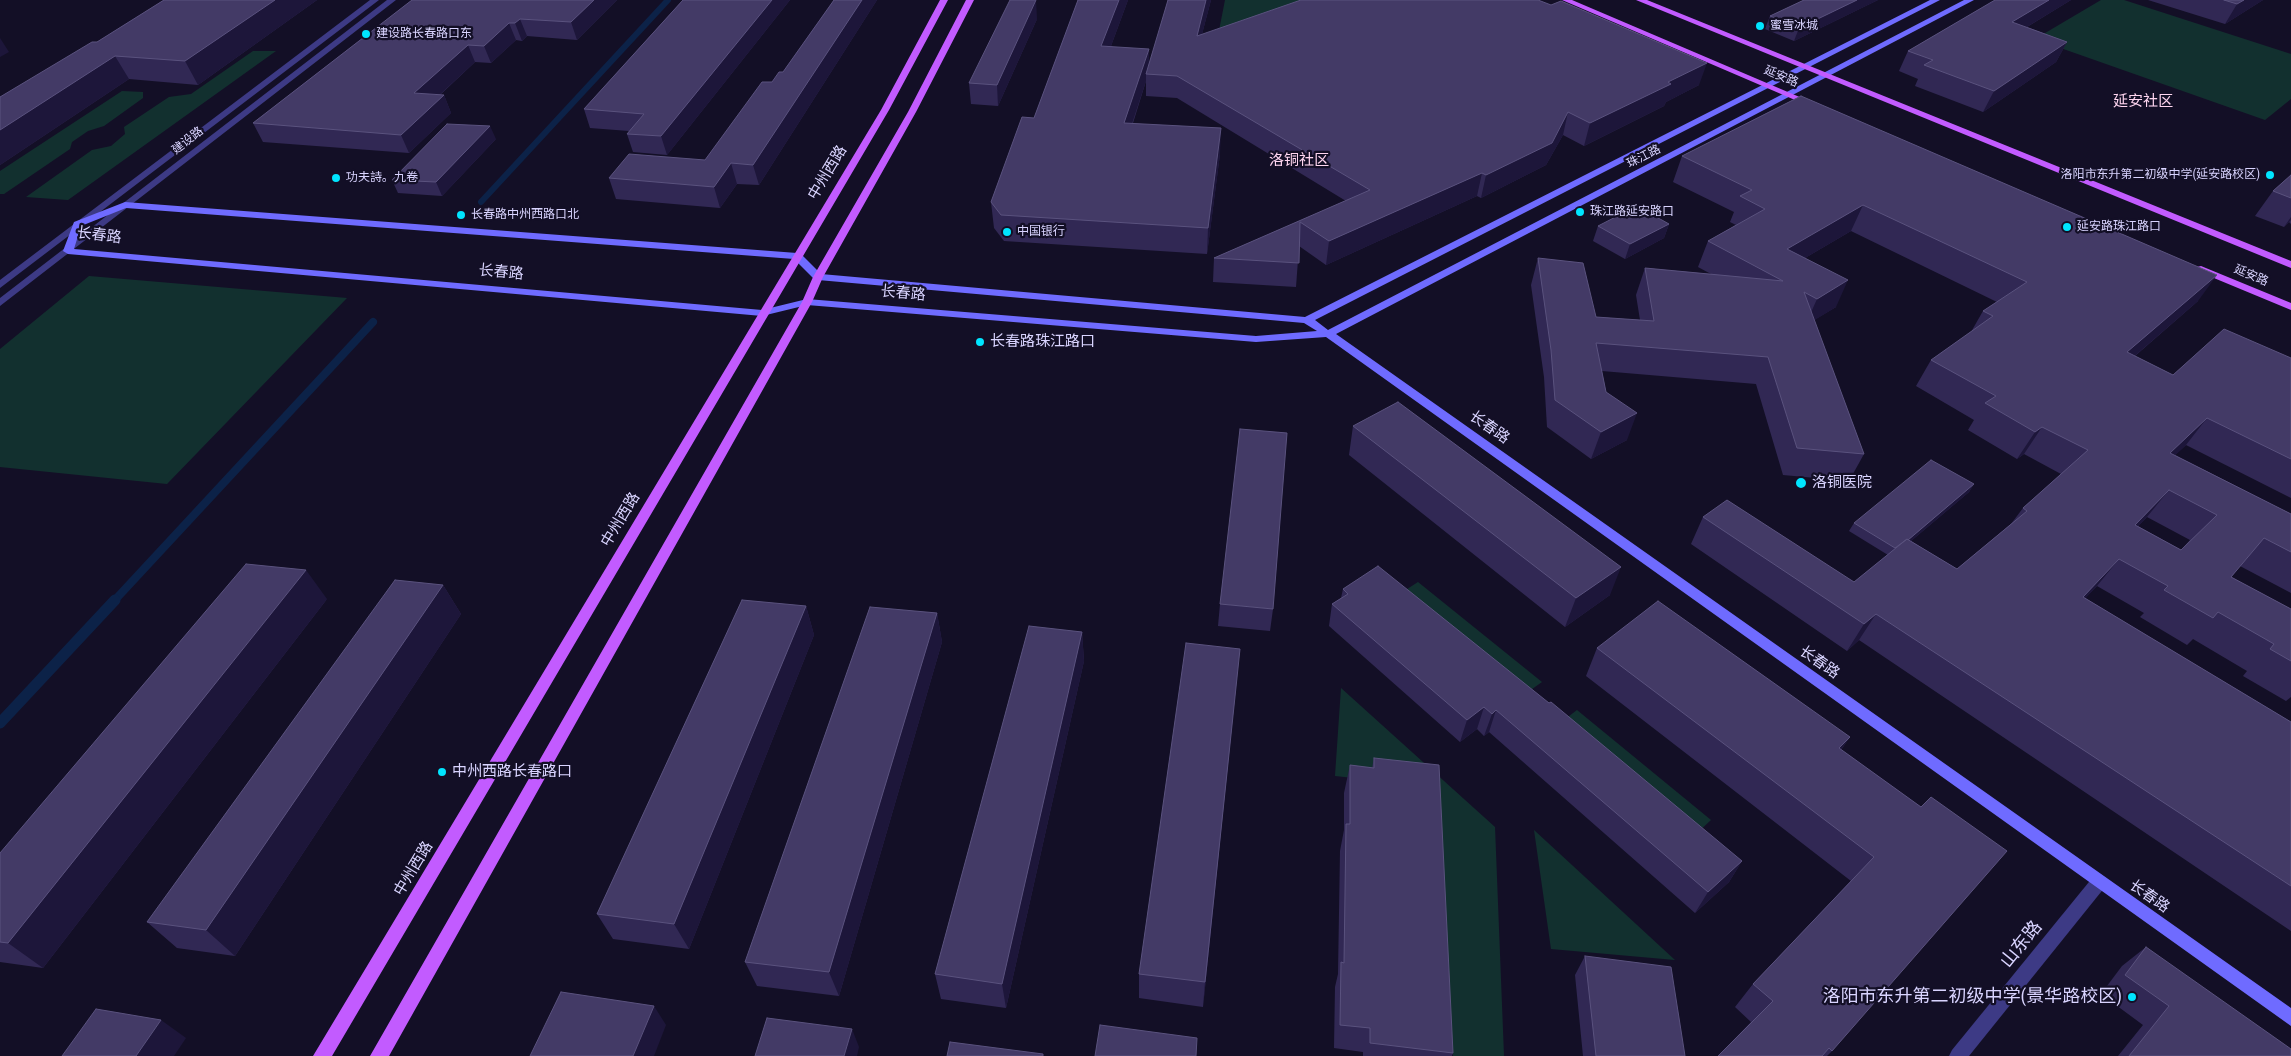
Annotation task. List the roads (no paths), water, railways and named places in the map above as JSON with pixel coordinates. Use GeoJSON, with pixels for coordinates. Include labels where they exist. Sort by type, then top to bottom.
{"type":"FeatureCollection","features":[{"type":"Feature","properties":{"kind":"main road","name":"中州西路"},"geometry":{"type":"LineString","coordinates":[[322,1056],[762,313],[885,110],[944,0]]}},
{"type":"Feature","properties":{"kind":"main road"},"geometry":{"type":"LineString","coordinates":[[379,1056],[807,302],[818,277],[912,112],[970,0]]}},
{"type":"Feature","properties":{"kind":"main road","name":"延安路"},"geometry":{"type":"LineString","coordinates":[[1566,0],[1818,107]]}},
{"type":"Feature","properties":{"kind":"main road","name":"延安路"},"geometry":{"type":"LineString","coordinates":[[1640,0],[2291,265]]}},
{"type":"Feature","properties":{"kind":"main road","name":"珠江路"},"geometry":{"type":"LineString","coordinates":[[1307,320],[1936,0]]}},
{"type":"Feature","properties":{"kind":"main road","name":"珠江路"},"geometry":{"type":"LineString","coordinates":[[1328,334],[1791,95],[1970,0]]}},
{"type":"Feature","properties":{"kind":"main road","name":"长春路"},"geometry":{"type":"LineString","coordinates":[[797,256],[126,205],[77,224],[68,251],[762,313],[807,302],[1256,340],[1328,334]]}},
{"type":"Feature","properties":{"kind":"main road"},"geometry":{"type":"LineString","coordinates":[[797,256],[818,277]]}},
{"type":"Feature","properties":{"kind":"main road","name":"延安路"},"geometry":{"type":"LineString","coordinates":[[2191,264],[2291,307]]}},
{"type":"Feature","properties":{"kind":"main road","name":"长春路"},"geometry":{"type":"LineString","coordinates":[[818,277],[1307,320],[2291,1018]]}},
{"type":"Feature","properties":{"kind":"street","name":"建设路"},"geometry":{"type":"LineString","coordinates":[[0,285],[77,224],[375,0]]}},
{"type":"Feature","properties":{"kind":"street","name":"建设路"},"geometry":{"type":"LineString","coordinates":[[0,303],[392,0]]}},
{"type":"Feature","properties":{"kind":"street","name":"山东路"},"geometry":{"type":"LineString","coordinates":[[1958,1056],[2099,882]]}},
{"type":"Feature","properties":{"kind":"waterway"},"geometry":{"type":"LineString","coordinates":[[481,202],[668,0]]}},
{"type":"Feature","properties":{"kind":"waterway"},"geometry":{"type":"LineString","coordinates":[[114,601],[373,322]]}},
{"type":"Feature","properties":{"kind":"waterway"},"geometry":{"type":"LineString","coordinates":[[0,723],[115,600]]}},
{"type":"Feature","properties":{"kind":"place","name":"蜜雪冰城"},"geometry":{"type":"Point","coordinates":[1760,26]}},
{"type":"Feature","properties":{"kind":"place","name":"建设路长春路口东"},"geometry":{"type":"Point","coordinates":[366,34]}},
{"type":"Feature","properties":{"kind":"place","name":"洛阳市东升第二初级中学(延安路校区)"},"geometry":{"type":"Point","coordinates":[2270,175]}},
{"type":"Feature","properties":{"kind":"place","name":"功夫詩。九卷"},"geometry":{"type":"Point","coordinates":[336,178]}},
{"type":"Feature","properties":{"kind":"place","name":"珠江路延安路口"},"geometry":{"type":"Point","coordinates":[1580,212]}},
{"type":"Feature","properties":{"kind":"place","name":"长春路中州西路口北"},"geometry":{"type":"Point","coordinates":[461,215]}},
{"type":"Feature","properties":{"kind":"place","name":"延安路珠江路口"},"geometry":{"type":"Point","coordinates":[2067,227]}},
{"type":"Feature","properties":{"kind":"place","name":"中国银行"},"geometry":{"type":"Point","coordinates":[1007,232]}},
{"type":"Feature","properties":{"kind":"place","name":"长春路珠江路口"},"geometry":{"type":"Point","coordinates":[980,342]}},
{"type":"Feature","properties":{"kind":"place","name":"洛铜医院"},"geometry":{"type":"Point","coordinates":[1801,483]}},
{"type":"Feature","properties":{"kind":"place","name":"中州西路长春路口"},"geometry":{"type":"Point","coordinates":[442,772]}},
{"type":"Feature","properties":{"kind":"place","name":"洛阳市东升第二初级中学(景华路校区)"},"geometry":{"type":"Point","coordinates":[2132,997]}},
{"type":"Feature","properties":{"kind":"district","name":"延安社区"},"geometry":{"type":"Point","coordinates":[2143,102]}},
{"type":"Feature","properties":{"kind":"district","name":"洛铜社区"},"geometry":{"type":"Point","coordinates":[1299,161]}}]}
